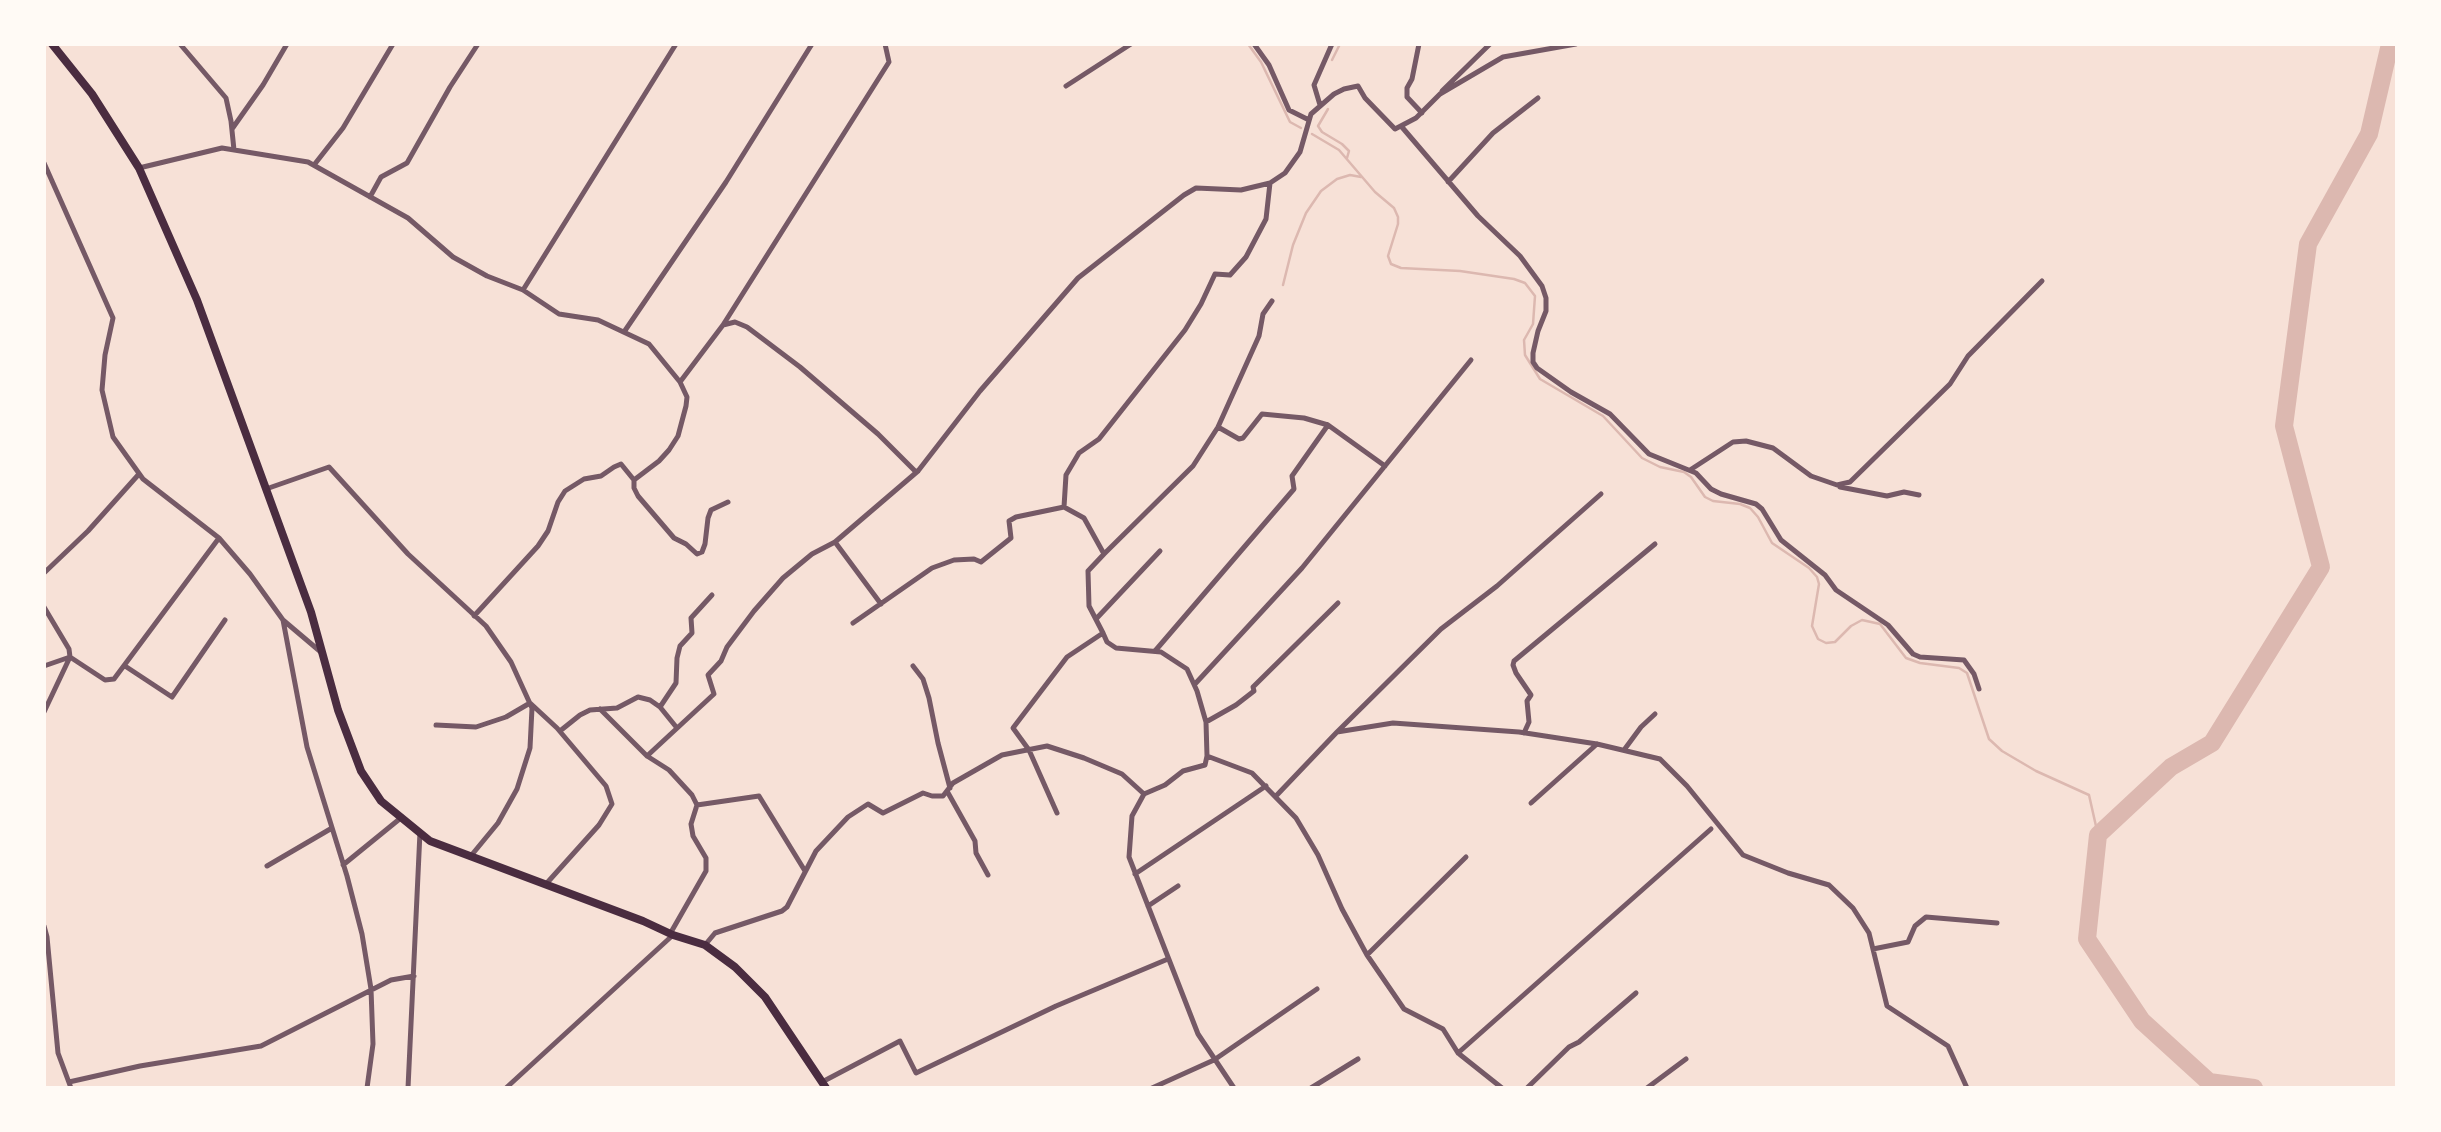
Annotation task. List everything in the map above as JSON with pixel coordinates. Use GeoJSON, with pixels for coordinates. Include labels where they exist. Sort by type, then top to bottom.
{"type":"FeatureCollection","features":[{"type":"Feature","properties":{"kind":"highway"},"geometry":{"type":"LineString","coordinates":[[52,44],[92,94],[139,168],[197,300],[311,612],[338,710],[361,771],[381,801],[430,841],[705,945],[735,967],[765,997],[824,1085]]}},
{"type":"Feature","properties":{"kind":"street"},"geometry":{"type":"LineString","coordinates":[[180,44],[226,98],[234,150]]}},
{"type":"Feature","properties":{"kind":"street"},"geometry":{"type":"LineString","coordinates":[[232,129],[263,85],[287,44]]}},
{"type":"Feature","properties":{"kind":"street"},"geometry":{"type":"LineString","coordinates":[[313,165],[343,128],[393,44]]}},
{"type":"Feature","properties":{"kind":"street"},"geometry":{"type":"LineString","coordinates":[[370,197],[381,177],[407,163],[478,44]]}},
{"type":"Feature","properties":{"kind":"street"},"geometry":{"type":"LineString","coordinates":[[523,290],[676,44]]}},
{"type":"Feature","properties":{"kind":"street"},"geometry":{"type":"LineString","coordinates":[[624,332],[726,182],[812,44]]}},
{"type":"Feature","properties":{"kind":"street"},"geometry":{"type":"LineString","coordinates":[[680,382],[723,325],[889,62],[886,44]]}},
{"type":"Feature","properties":{"kind":"street"},"geometry":{"type":"LineString","coordinates":[[1066,86],[1131,44]]}},
{"type":"Feature","properties":{"kind":"street"},"geometry":{"type":"LineString","coordinates":[[1254,44],[1269,65],[1289,110],[1309,121]]}},
{"type":"Feature","properties":{"kind":"street"},"geometry":{"type":"LineString","coordinates":[[1320,105],[1314,85],[1332,44]]}},
{"type":"Feature","properties":{"kind":"street"},"geometry":{"type":"LineString","coordinates":[[1419,44],[1418,60],[1407,88],[1407,97],[1422,113]]}},
{"type":"Feature","properties":{"kind":"street"},"geometry":{"type":"LineString","coordinates":[[647,756],[714,694],[708,675],[721,661],[727,648],[754,611],[783,578],[812,554],[835,542],[918,471],[1032,330],[1079,278],[1100,260],[1196,188],[1241,190],[1270,183],[1285,173],[1300,152],[1311,114],[1334,94],[1358,86],[1365,98],[1395,129],[1422,113],[1490,44]]}},
{"type":"Feature","properties":{"kind":"street"},"geometry":{"type":"LineString","coordinates":[[1440,94],[1503,57],[1576,44]]}},
{"type":"Feature","properties":{"kind":"street"},"geometry":{"type":"LineString","coordinates":[[1447,182],[1493,133],[1538,98]]}},
{"type":"Feature","properties":{"kind":"street"},"geometry":{"type":"LineString","coordinates":[[1401,126],[1478,216],[1520,256],[1542,286],[1546,311],[1533,353],[1533,362],[1537,368],[1571,393],[1610,414],[1649,454],[1696,473],[1711,489],[1721,494],[1756,504],[1781,540],[1825,575],[1836,590],[1888,625],[1913,654],[1920,657],[1964,660],[1974,674],[1979,689]]}},
{"type":"Feature","properties":{"kind":"street"},"geometry":{"type":"LineString","coordinates":[[139,168],[222,148],[308,162],[408,218],[453,257],[487,276],[523,290],[559,314],[598,320],[649,344],[680,382],[687,397],[678,436],[659,461],[634,480]]}},
{"type":"Feature","properties":{"kind":"street"},"geometry":{"type":"LineString","coordinates":[[44,163],[113,318],[105,355],[102,390],[113,437],[139,474],[219,538],[250,574],[283,620],[322,653]]}},
{"type":"Feature","properties":{"kind":"street"},"geometry":{"type":"LineString","coordinates":[[1064,507],[1066,475],[1079,453],[1099,439],[1185,330],[1215,274],[1230,275],[1246,257],[1266,219],[1270,183]]}},
{"type":"Feature","properties":{"kind":"street"},"geometry":{"type":"LineString","coordinates":[[1837,485],[1850,482],[1940,394],[1950,384],[1968,356],[2042,281]]}},
{"type":"Feature","properties":{"kind":"street"},"geometry":{"type":"LineString","coordinates":[[1234,1088],[1198,1034],[1129,857],[1132,816],[1144,794],[1165,785],[1184,771],[1205,765],[1206,722],[1195,684],[1187,669],[1161,652],[1116,648],[1107,642],[1090,606],[1088,571],[1193,466],[1218,427],[1259,336],[1263,314],[1272,301]]}},
{"type":"Feature","properties":{"kind":"street"},"geometry":{"type":"LineString","coordinates":[[723,325],[735,322],[747,327],[878,434],[918,471]]}},
{"type":"Feature","properties":{"kind":"street"},"geometry":{"type":"LineString","coordinates":[[1195,684],[1302,568],[1471,360]]}},
{"type":"Feature","properties":{"kind":"street"},"geometry":{"type":"LineString","coordinates":[[1218,427],[1240,439],[1262,414],[1294,416],[1328,425],[1385,466]]}},
{"type":"Feature","properties":{"kind":"street"},"geometry":{"type":"LineString","coordinates":[[1156,651],[1294,489],[1292,475],[1328,425]]}},
{"type":"Feature","properties":{"kind":"street"},"geometry":{"type":"LineString","coordinates":[[1689,470],[1733,442],[1746,441],[1773,449],[1811,476],[1850,490],[1887,496],[1904,492],[1919,495]]}},
{"type":"Feature","properties":{"kind":"street"},"geometry":{"type":"LineString","coordinates":[[474,616],[538,546],[548,531],[558,502],[565,491],[584,480],[601,477],[621,464],[634,480],[638,496],[674,538],[697,554],[702,552],[705,544],[711,510],[728,502]]}},
{"type":"Feature","properties":{"kind":"street"},"geometry":{"type":"LineString","coordinates":[[266,489],[329,467],[408,554],[486,626],[511,662],[532,708],[530,748],[517,789],[498,824],[470,857]]}},
{"type":"Feature","properties":{"kind":"street"},"geometry":{"type":"LineString","coordinates":[[44,573],[88,531],[139,474]]}},
{"type":"Feature","properties":{"kind":"street"},"geometry":{"type":"LineString","coordinates":[[1276,796],[1356,710],[1441,629],[1497,586],[1601,494]]}},
{"type":"Feature","properties":{"kind":"street"},"geometry":{"type":"LineString","coordinates":[[853,623],[932,568],[944,563],[974,559],[981,562],[1011,538],[1009,521],[1016,517],[1064,507],[1084,518],[1104,554]]}},
{"type":"Feature","properties":{"kind":"street"},"geometry":{"type":"LineString","coordinates":[[70,657],[105,680],[114,679],[219,538]]}},
{"type":"Feature","properties":{"kind":"street"},"geometry":{"type":"LineString","coordinates":[[835,542],[881,604]]}},
{"type":"Feature","properties":{"kind":"street"},"geometry":{"type":"LineString","coordinates":[[1524,733],[1529,722],[1527,701],[1531,695],[1516,673],[1514,661],[1655,544]]}},
{"type":"Feature","properties":{"kind":"street"},"geometry":{"type":"LineString","coordinates":[[1096,619],[1160,551]]}},
{"type":"Feature","properties":{"kind":"street"},"geometry":{"type":"LineString","coordinates":[[660,707],[676,683],[677,658],[681,646],[692,633],[691,618],[712,595]]}},
{"type":"Feature","properties":{"kind":"street"},"geometry":{"type":"LineString","coordinates":[[1206,722],[1254,691],[1253,687],[1338,603]]}},
{"type":"Feature","properties":{"kind":"street"},"geometry":{"type":"LineString","coordinates":[[44,607],[69,649],[70,657],[44,712]]}},
{"type":"Feature","properties":{"kind":"street"},"geometry":{"type":"LineString","coordinates":[[125,666],[172,697],[225,620]]}},
{"type":"Feature","properties":{"kind":"street"},"geometry":{"type":"LineString","coordinates":[[283,620],[307,747],[362,933],[371,989],[373,1044],[367,1088]]}},
{"type":"Feature","properties":{"kind":"street"},"geometry":{"type":"LineString","coordinates":[[1057,813],[1029,750],[1013,728],[1067,657],[1103,633]]}},
{"type":"Feature","properties":{"kind":"street"},"geometry":{"type":"LineString","coordinates":[[44,666],[70,657]]}},
{"type":"Feature","properties":{"kind":"street"},"geometry":{"type":"LineString","coordinates":[[913,666],[923,679],[929,698],[949,790],[975,841],[976,853],[988,876]]}},
{"type":"Feature","properties":{"kind":"street"},"geometry":{"type":"LineString","coordinates":[[560,731],[590,710],[617,708],[638,697],[650,700],[660,707],[677,728]]}},
{"type":"Feature","properties":{"kind":"street"},"geometry":{"type":"LineString","coordinates":[[436,725],[476,727],[506,717],[530,703]]}},
{"type":"Feature","properties":{"kind":"street"},"geometry":{"type":"LineString","coordinates":[[530,703],[560,731],[606,786],[612,804],[599,825],[545,885]]}},
{"type":"Feature","properties":{"kind":"street"},"geometry":{"type":"LineString","coordinates":[[506,1088],[672,934],[706,871],[706,858],[693,836],[691,824],[696,805],[692,795],[670,770],[647,756],[600,709]]}},
{"type":"Feature","properties":{"kind":"street"},"geometry":{"type":"LineString","coordinates":[[1624,750],[1641,727],[1655,714]]}},
{"type":"Feature","properties":{"kind":"street"},"geometry":{"type":"LineString","coordinates":[[1337,732],[1393,723],[1524,733],[1597,744],[1660,760],[1687,786],[1743,855],[1788,873],[1829,885],[1853,908],[1869,933],[1887,1006],[1948,1046],[1967,1088]]}},
{"type":"Feature","properties":{"kind":"street"},"geometry":{"type":"LineString","coordinates":[[1531,803],[1597,744]]}},
{"type":"Feature","properties":{"kind":"street"},"geometry":{"type":"LineString","coordinates":[[705,945],[715,933],[787,907],[816,851],[848,817],[868,804],[883,813],[923,793],[939,797],[959,779],[1002,755],[1046,746],[1122,774],[1144,794]]}},
{"type":"Feature","properties":{"kind":"street"},"geometry":{"type":"LineString","coordinates":[[1207,756],[1252,773],[1296,818],[1318,855],[1342,909],[1367,955],[1404,1009],[1443,1029],[1458,1053],[1502,1088]]}},
{"type":"Feature","properties":{"kind":"street"},"geometry":{"type":"LineString","coordinates":[[1135,874],[1266,786]]}},
{"type":"Feature","properties":{"kind":"street"},"geometry":{"type":"LineString","coordinates":[[696,805],[759,796],[805,871]]}},
{"type":"Feature","properties":{"kind":"street"},"geometry":{"type":"LineString","coordinates":[[343,864],[402,817]]}},
{"type":"Feature","properties":{"kind":"street"},"geometry":{"type":"LineString","coordinates":[[267,866],[332,828]]}},
{"type":"Feature","properties":{"kind":"street"},"geometry":{"type":"LineString","coordinates":[[1458,1053],[1711,829]]}},
{"type":"Feature","properties":{"kind":"street"},"geometry":{"type":"LineString","coordinates":[[408,1088],[420,832]]}},
{"type":"Feature","properties":{"kind":"street"},"geometry":{"type":"LineString","coordinates":[[1367,955],[1466,857]]}},
{"type":"Feature","properties":{"kind":"street"},"geometry":{"type":"LineString","coordinates":[[1147,906],[1178,886]]}},
{"type":"Feature","properties":{"kind":"street"},"geometry":{"type":"LineString","coordinates":[[1873,949],[1908,942],[1915,926],[1926,918],[1997,923]]}},
{"type":"Feature","properties":{"kind":"street"},"geometry":{"type":"LineString","coordinates":[[44,926],[58,1053],[70,1085],[140,1066],[261,1046],[371,989],[391,980],[414,976]]}},
{"type":"Feature","properties":{"kind":"street"},"geometry":{"type":"LineString","coordinates":[[824,1085],[900,1041],[916,1073],[1056,1006],[1168,959]]}},
{"type":"Feature","properties":{"kind":"street"},"geometry":{"type":"LineString","coordinates":[[1152,1088],[1214,1060],[1317,989]]}},
{"type":"Feature","properties":{"kind":"street"},"geometry":{"type":"LineString","coordinates":[[1527,1088],[1569,1047],[1579,1042],[1636,993]]}},
{"type":"Feature","properties":{"kind":"street"},"geometry":{"type":"LineString","coordinates":[[1311,1088],[1358,1059]]}},
{"type":"Feature","properties":{"kind":"street"},"geometry":{"type":"LineString","coordinates":[[1647,1088],[1686,1059]]}},
{"type":"Feature","properties":{"kind":"waterway"},"geometry":{"type":"LineString","coordinates":[[1248,44],[1261,62],[1290,122],[1301,128]]}},
{"type":"Feature","properties":{"kind":"waterway"},"geometry":{"type":"LineString","coordinates":[[1332,60],[1340,44]]}},
{"type":"Feature","properties":{"kind":"waterway"},"geometry":{"type":"LineString","coordinates":[[2254,1088],[2209,1082],[2142,1021],[2087,939],[2098,835],[2171,767],[2212,743],[2321,567],[2284,426],[2308,244],[2369,134],[2390,44]]}},
{"type":"Feature","properties":{"kind":"waterway"},"geometry":{"type":"LineString","coordinates":[[1328,109],[1318,126],[1322,132],[1349,151],[1347,158]]}},
{"type":"Feature","properties":{"kind":"waterway"},"geometry":{"type":"LineString","coordinates":[[1312,134],[1339,150],[1375,192],[1394,208],[1398,224],[1388,256],[1391,264],[1401,268],[1460,271],[1525,283],[1535,296],[1533,324],[1524,340],[1525,355],[1540,379],[1603,416],[1642,458],[1660,467],[1684,472],[1691,477],[1705,497],[1750,508],[1772,543],[1809,568],[1817,577],[1819,584],[1812,626],[1818,639],[1826,643],[1835,642],[1851,626],[1862,620],[1880,624],[1906,658],[1920,663],[1959,668],[1967,673],[1989,739],[2002,751],[2036,771],[2089,795],[2098,835]]}},
{"type":"Feature","properties":{"kind":"waterway"},"geometry":{"type":"LineString","coordinates":[[1283,285],[1293,245],[1306,213],[1321,191],[1337,179],[1350,175],[1361,177]]}}]}
